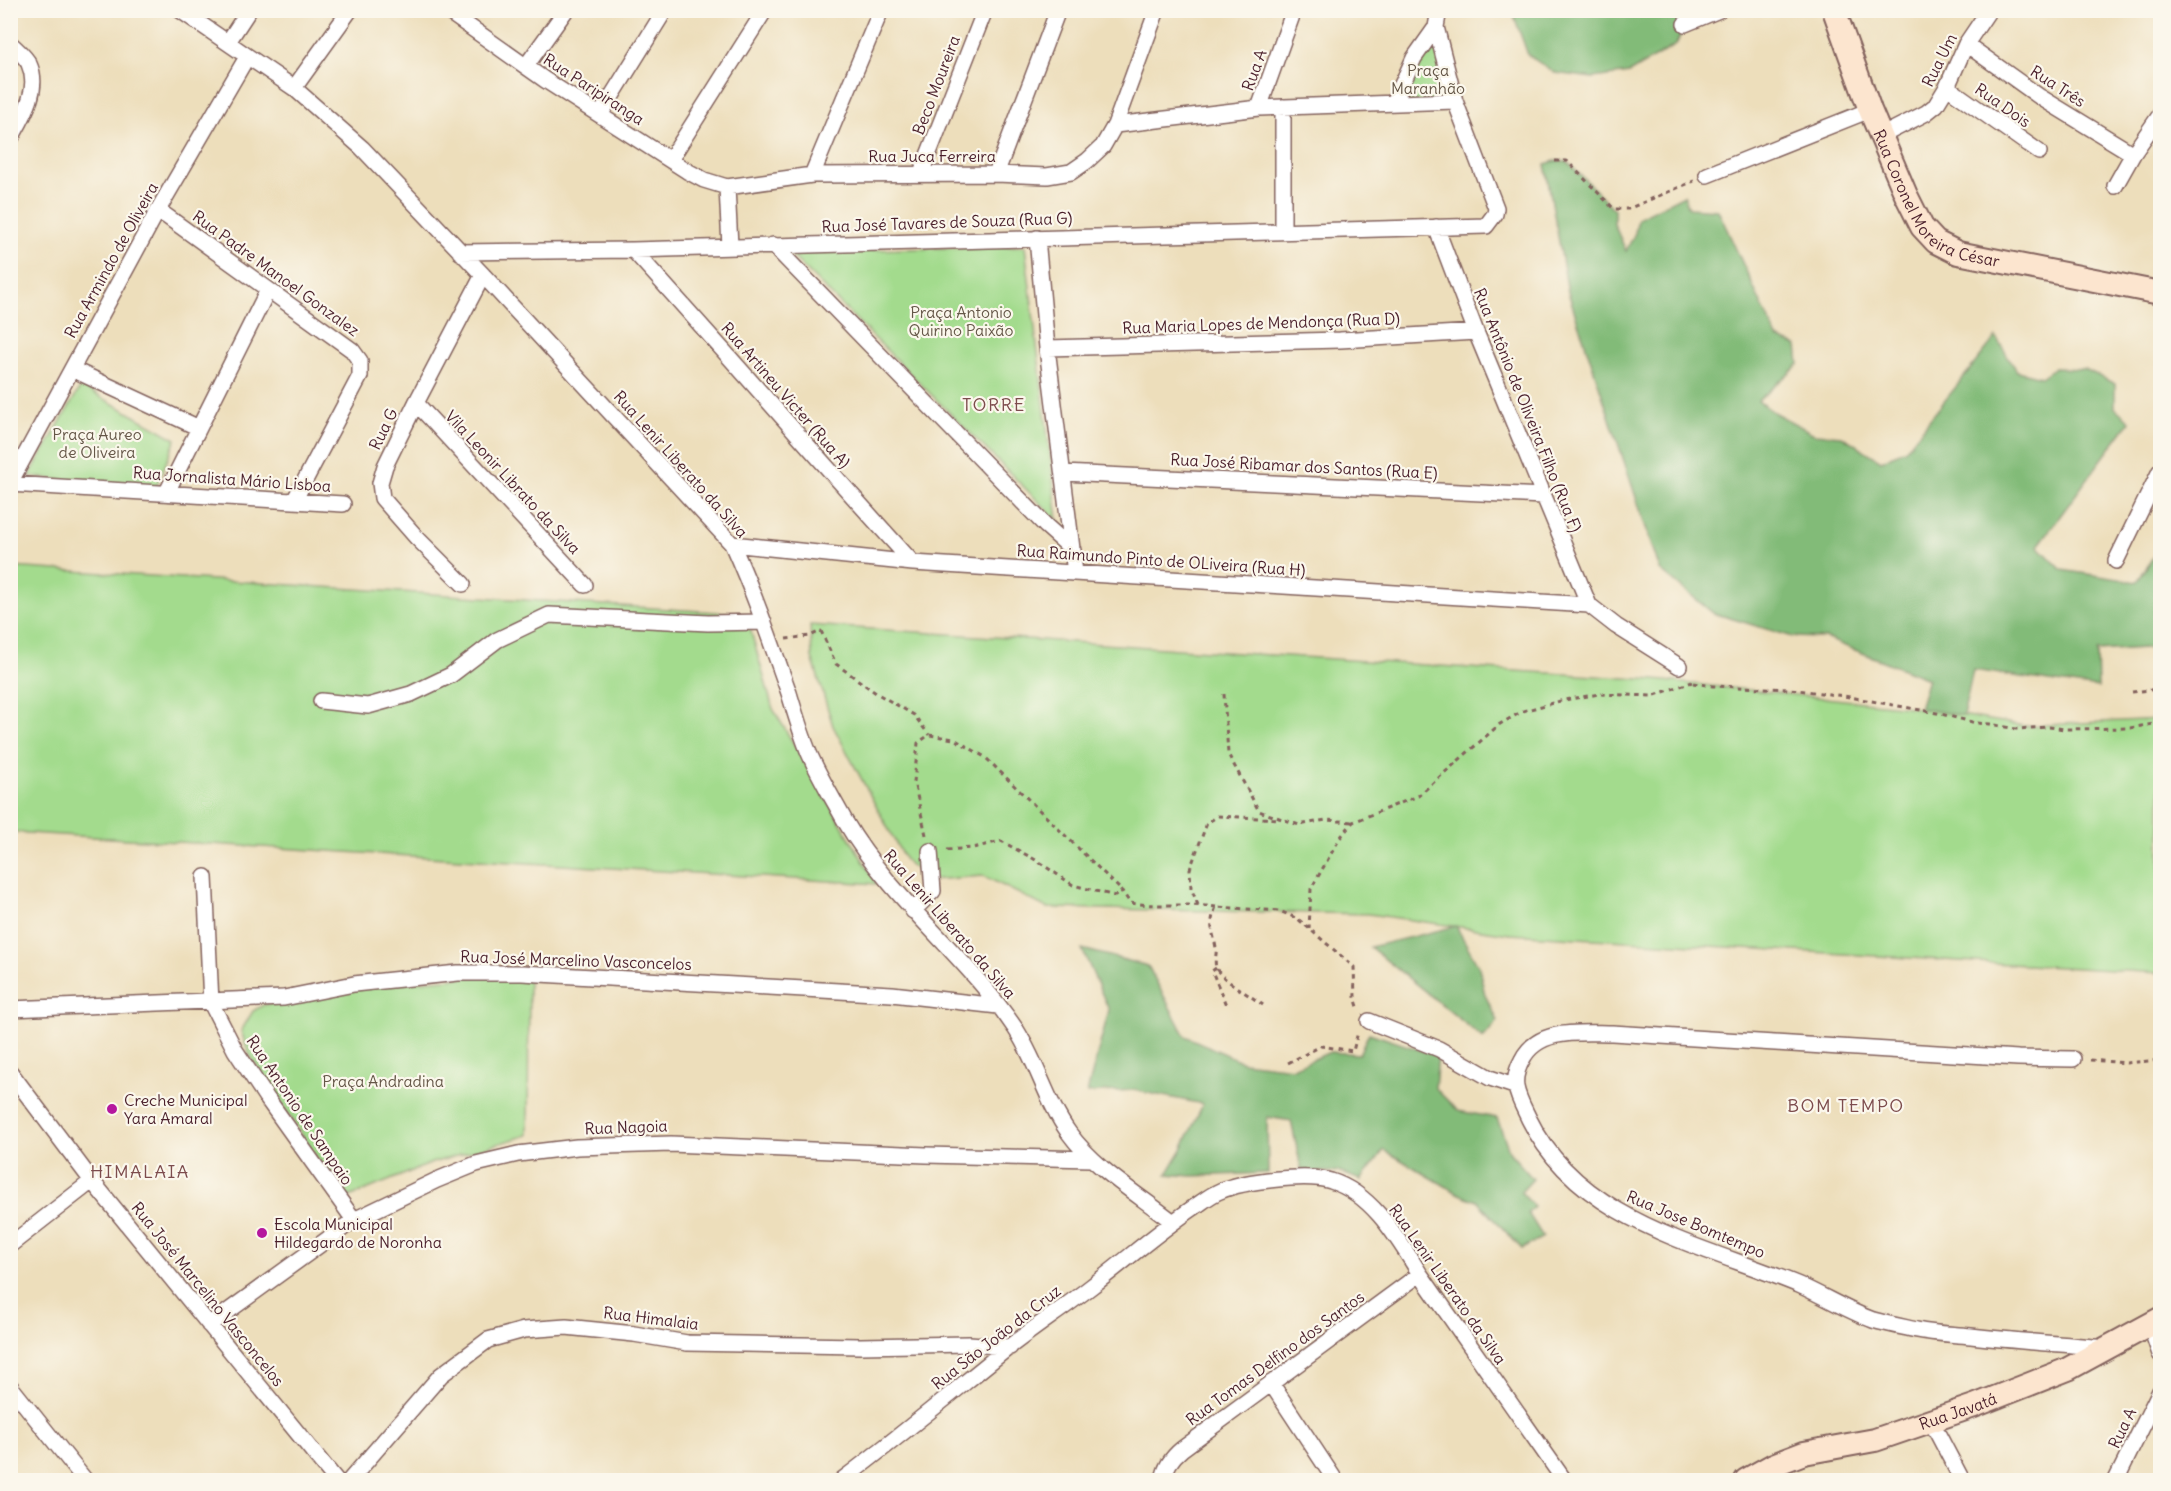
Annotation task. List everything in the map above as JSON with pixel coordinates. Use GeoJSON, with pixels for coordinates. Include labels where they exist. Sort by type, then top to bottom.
{"type":"FeatureCollection","features":[{"type":"Feature","properties":{"kind":"street","name":"Rua Lenir Liberato da Silva"},"geometry":{"type":"LineString","coordinates":[[180,10],[294,88],[362,148],[732,544],[764,622],[809,753],[846,822],[872,863],[913,911],[962,962],[1015,1028],[1069,1134],[1091,1159],[1173,1222],[1219,1191],[1249,1183],[1276,1180],[1329,1180],[1348,1188],[1363,1198],[1400,1242],[1564,1480]]}},
{"type":"Feature","properties":{"kind":"street"},"geometry":{"type":"LineString","coordinates":[[228,42],[249,10]]}},
{"type":"Feature","properties":{"kind":"street"},"geometry":{"type":"LineString","coordinates":[[294,88],[350,10]]}},
{"type":"Feature","properties":{"kind":"street","name":"Rua Paripiranga"},"geometry":{"type":"LineString","coordinates":[[446,10],[526,66],[670,160],[704,180],[727,187]]}},
{"type":"Feature","properties":{"kind":"street"},"geometry":{"type":"LineString","coordinates":[[526,66],[566,10]]}},
{"type":"Feature","properties":{"kind":"street"},"geometry":{"type":"LineString","coordinates":[[600,115],[665,10]]}},
{"type":"Feature","properties":{"kind":"street"},"geometry":{"type":"LineString","coordinates":[[670,160],[765,10]]}},
{"type":"Feature","properties":{"kind":"street"},"geometry":{"type":"LineString","coordinates":[[812,175],[881,10]]}},
{"type":"Feature","properties":{"kind":"street","name":"Beco Moureira"},"geometry":{"type":"LineString","coordinates":[[921,173],[985,10]]}},
{"type":"Feature","properties":{"kind":"street"},"geometry":{"type":"LineString","coordinates":[[996,174],[1058,10]]}},
{"type":"Feature","properties":{"kind":"street","name":"Rua Juca Ferreira"},"geometry":{"type":"LineString","coordinates":[[727,187],[812,175],[921,173],[1047,176],[1071,172],[1103,146],[1115,125],[1157,10]]}},
{"type":"Feature","properties":{"kind":"street","name":"Rua A"},"geometry":{"type":"LineString","coordinates":[[1259,108],[1294,10]]}},
{"type":"Feature","properties":{"kind":"street"},"geometry":{"type":"LineString","coordinates":[[1685,24],[1719,10]]}},
{"type":"Feature","properties":{"kind":"street","name":"Rua Coronel Moreira César"},"geometry":{"type":"LineString","coordinates":[[1834,10],[1870,110],[1906,195],[1922,227],[1936,242],[1958,253],[2160,293]]}},
{"type":"Feature","properties":{"kind":"street","name":"Rua Um"},"geometry":{"type":"LineString","coordinates":[[1881,136],[1926,113],[1936,105],[1947,87],[1966,44],[1989,10]]}},
{"type":"Feature","properties":{"kind":"street"},"geometry":{"type":"LineString","coordinates":[[1394,102],[1414,58],[1436,27],[1439,11]]}},
{"type":"Feature","properties":{"kind":"street"},"geometry":{"type":"LineString","coordinates":[[1115,125],[1259,108],[1455,101],[1436,27]]}},
{"type":"Feature","properties":{"kind":"street"},"geometry":{"type":"LineString","coordinates":[[10,43],[29,64],[33,85],[27,109],[10,140]]}},
{"type":"Feature","properties":{"kind":"street","name":"Rua Três"},"geometry":{"type":"LineString","coordinates":[[1966,44],[2040,97],[2133,154]]}},
{"type":"Feature","properties":{"kind":"street","name":"Rua Armindo de Oliveira"},"geometry":{"type":"LineString","coordinates":[[10,484],[158,210],[247,57]]}},
{"type":"Feature","properties":{"kind":"street","name":"Rua Dois"},"geometry":{"type":"LineString","coordinates":[[1947,87],[2039,152]]}},
{"type":"Feature","properties":{"kind":"street","name":"Rua José Tavares de Souza (Rua G)"},"geometry":{"type":"LineString","coordinates":[[460,252],[633,250],[1486,226],[1495,214],[1494,201],[1455,101]]}},
{"type":"Feature","properties":{"kind":"street"},"geometry":{"type":"LineString","coordinates":[[1283,232],[1284,107]]}},
{"type":"Feature","properties":{"kind":"street"},"geometry":{"type":"LineString","coordinates":[[1707,176],[1870,110]]}},
{"type":"Feature","properties":{"kind":"street"},"geometry":{"type":"LineString","coordinates":[[2115,186],[2133,154],[2160,116]]}},
{"type":"Feature","properties":{"kind":"street"},"geometry":{"type":"LineString","coordinates":[[727,187],[730,246]]}},
{"type":"Feature","properties":{"kind":"street","name":"Rua Padre Manoel Gonzalez"},"geometry":{"type":"LineString","coordinates":[[158,210],[352,350],[360,361],[360,376],[294,501]]}},
{"type":"Feature","properties":{"kind":"street","name":"Rua Antônio de Oliveira Filho (Rua F)"},"geometry":{"type":"LineString","coordinates":[[1436,227],[1476,332],[1589,605]]}},
{"type":"Feature","properties":{"kind":"street"},"geometry":{"type":"LineString","coordinates":[[1037,238],[1047,348],[1075,573]]}},
{"type":"Feature","properties":{"kind":"street"},"geometry":{"type":"LineString","coordinates":[[773,245],[1046,526],[1073,550]]}},
{"type":"Feature","properties":{"kind":"street","name":"Rua Artineu Victer (Rua A)"},"geometry":{"type":"LineString","coordinates":[[633,250],[729,356],[805,445],[913,563]]}},
{"type":"Feature","properties":{"kind":"street","name":"Rua G"},"geometry":{"type":"LineString","coordinates":[[463,584],[417,538],[382,498],[380,483],[385,466],[483,275]]}},
{"type":"Feature","properties":{"kind":"street"},"geometry":{"type":"LineString","coordinates":[[166,492],[268,290]]}},
{"type":"Feature","properties":{"kind":"street","name":"Rua Maria Lopes de Mendonça (Rua D)"},"geometry":{"type":"LineString","coordinates":[[1047,348],[1340,340],[1476,332]]}},
{"type":"Feature","properties":{"kind":"street"},"geometry":{"type":"LineString","coordinates":[[72,369],[199,428]]}},
{"type":"Feature","properties":{"kind":"street","name":"Vila Leonir Librato da Silva"},"geometry":{"type":"LineString","coordinates":[[416,404],[585,585]]}},
{"type":"Feature","properties":{"kind":"street"},"geometry":{"type":"LineString","coordinates":[[2116,561],[2160,471]]}},
{"type":"Feature","properties":{"kind":"street","name":"Rua José Ribamar dos Santos (Rua E)"},"geometry":{"type":"LineString","coordinates":[[1063,473],[1543,496]]}},
{"type":"Feature","properties":{"kind":"street","name":"Rua Jornalista Mário Lisboa"},"geometry":{"type":"LineString","coordinates":[[10,484],[343,504]]}},
{"type":"Feature","properties":{"kind":"street","name":"Rua Raimundo Pinto de OLiveira (Rua H)"},"geometry":{"type":"LineString","coordinates":[[732,544],[913,563],[1589,605]]}},
{"type":"Feature","properties":{"kind":"street"},"geometry":{"type":"LineString","coordinates":[[1589,605],[1616,626],[1679,666]]}},
{"type":"Feature","properties":{"kind":"street"},"geometry":{"type":"LineString","coordinates":[[321,701],[368,706],[411,694],[451,675],[497,640],[549,615],[708,623],[764,622]]}},
{"type":"Feature","properties":{"kind":"street"},"geometry":{"type":"LineString","coordinates":[[913,911],[933,891],[930,854]]}},
{"type":"Feature","properties":{"kind":"street","name":"Rua Antonio de Sampaio"},"geometry":{"type":"LineString","coordinates":[[205,877],[211,1003],[235,1050],[259,1088],[354,1220]]}},
{"type":"Feature","properties":{"kind":"street","name":"Rua José Marcelino Vasconcelos"},"geometry":{"type":"LineString","coordinates":[[13,1014],[284,998],[354,984],[458,973],[522,973],[892,994],[998,1006]]}},
{"type":"Feature","properties":{"kind":"street"},"geometry":{"type":"LineString","coordinates":[[1365,1021],[1439,1049],[1482,1074],[1514,1086],[1517,1069],[1533,1046],[1549,1037],[1568,1033],[1612,1033],[2018,1058],[2073,1059]]}},
{"type":"Feature","properties":{"kind":"street","name":"Rua José Marcelino Vasconcelos"},"geometry":{"type":"LineString","coordinates":[[10,1072],[92,1181],[336,1480]]}},
{"type":"Feature","properties":{"kind":"street","name":"Rua Jose Bomtempo"},"geometry":{"type":"LineString","coordinates":[[1514,1086],[1543,1143],[1578,1183],[1626,1216],[1673,1237],[1798,1285],[1872,1319],[1920,1331],[2107,1348]]}},
{"type":"Feature","properties":{"kind":"street","name":"Rua Nagoia"},"geometry":{"type":"LineString","coordinates":[[209,1325],[354,1220],[426,1184],[476,1164],[518,1154],[577,1147],[671,1143],[926,1155],[1091,1159]]}},
{"type":"Feature","properties":{"kind":"street"},"geometry":{"type":"LineString","coordinates":[[10,1245],[92,1181]]}},
{"type":"Feature","properties":{"kind":"street","name":"Rua São João da Cruz"},"geometry":{"type":"LineString","coordinates":[[842,1480],[1173,1222]]}},
{"type":"Feature","properties":{"kind":"street","name":"Rua Tomas Delfino dos Santos"},"geometry":{"type":"LineString","coordinates":[[1163,1480],[1166,1468],[1173,1456],[1420,1274]]}},
{"type":"Feature","properties":{"kind":"street"},"geometry":{"type":"LineString","coordinates":[[2155,1322],[2160,1354]]}},
{"type":"Feature","properties":{"kind":"street","name":"Rua Javatá"},"geometry":{"type":"LineString","coordinates":[[1746,1480],[1773,1465],[1804,1453],[1875,1440],[2068,1369],[2155,1322]]}},
{"type":"Feature","properties":{"kind":"street","name":"Rua Himalaia"},"geometry":{"type":"LineString","coordinates":[[350,1480],[441,1375],[488,1340],[524,1330],[566,1327],[687,1342],[860,1346],[969,1344],[1010,1347]]}},
{"type":"Feature","properties":{"kind":"street"},"geometry":{"type":"LineString","coordinates":[[1271,1383],[1335,1480]]}},
{"type":"Feature","properties":{"kind":"street"},"geometry":{"type":"LineString","coordinates":[[10,1386],[86,1480]]}},
{"type":"Feature","properties":{"kind":"street","name":"Rua A"},"geometry":{"type":"LineString","coordinates":[[2116,1480],[2160,1391]]}},
{"type":"Feature","properties":{"kind":"street"},"geometry":{"type":"LineString","coordinates":[[1931,1421],[1962,1480]]}},
{"type":"Feature","properties":{"kind":"path"},"geometry":{"type":"LineString","coordinates":[[1555,161],[1567,161],[1614,209],[1628,209],[1707,176]]}},
{"type":"Feature","properties":{"kind":"path"},"geometry":{"type":"LineString","coordinates":[[771,642],[821,632],[836,664],[876,693],[914,715],[929,735],[954,739],[985,757],[1122,891],[1130,903],[1198,905],[1280,912],[1298,919],[1354,967],[1355,997],[1365,1021],[1353,1051],[1322,1046],[1288,1063]]}},
{"type":"Feature","properties":{"kind":"path"},"geometry":{"type":"LineString","coordinates":[[1679,666],[1692,682]]}},
{"type":"Feature","properties":{"kind":"path"},"geometry":{"type":"LineString","coordinates":[[1224,693],[1228,754],[1259,811],[1299,825],[1326,820],[1353,822],[1418,796],[1500,724],[1523,711],[1599,694],[1652,696],[1692,682],[1713,686],[1790,689],[1844,696],[2016,729],[2130,728],[2160,723]]}},
{"type":"Feature","properties":{"kind":"path"},"geometry":{"type":"LineString","coordinates":[[2132,692],[2160,689]]}},
{"type":"Feature","properties":{"kind":"path"},"geometry":{"type":"LineString","coordinates":[[929,735],[918,743],[914,782],[930,854],[1001,841],[1034,859],[1073,885],[1115,896],[1122,891]]}},
{"type":"Feature","properties":{"kind":"path"},"geometry":{"type":"LineString","coordinates":[[1198,905],[1191,888],[1190,869],[1207,823],[1218,816],[1284,819]]}},
{"type":"Feature","properties":{"kind":"path"},"geometry":{"type":"LineString","coordinates":[[1309,929],[1311,889],[1335,847],[1353,822]]}},
{"type":"Feature","properties":{"kind":"path"},"geometry":{"type":"LineString","coordinates":[[1216,907],[1211,919],[1211,931],[1216,949],[1216,968],[1221,977],[1263,1005]]}},
{"type":"Feature","properties":{"kind":"path"},"geometry":{"type":"LineString","coordinates":[[1216,968],[1212,971],[1226,1005]]}},
{"type":"Feature","properties":{"kind":"path"},"geometry":{"type":"LineString","coordinates":[[2073,1059],[2126,1063],[2160,1060]]}},
{"type":"Feature","properties":{"kind":"green space"},"geometry":{"type":"Polygon","coordinates":[[[1512,11],[1684,11],[1685,24],[1676,45],[1629,73],[1593,78],[1555,73],[1528,55],[1512,11]]]}},
{"type":"Feature","properties":{"kind":"green space","name":"Praça Maranhão"},"geometry":{"type":"Polygon","coordinates":[[[1436,27],[1455,101],[1394,102],[1436,27]]]}},
{"type":"Feature","properties":{"kind":"green space"},"geometry":{"type":"Polygon","coordinates":[[[1567,161],[1614,209],[1614,224],[1626,251],[1635,233],[1638,218],[1684,195],[1689,208],[1718,210],[1777,338],[1797,346],[1799,364],[1758,401],[1814,434],[1842,436],[1881,461],[1906,449],[1996,337],[2017,371],[2041,377],[2054,368],[2085,369],[2115,384],[2115,408],[2130,421],[2038,546],[2062,570],[2137,582],[2160,546],[2160,647],[2097,651],[2098,688],[1973,670],[1963,716],[1919,708],[1928,679],[1825,638],[1793,637],[1713,613],[1660,570],[1568,292],[1545,164],[1567,161]]]}},
{"type":"Feature","properties":{"kind":"green space","name":"Praça Antonio Quirino Paixão"},"geometry":{"type":"Polygon","coordinates":[[[1025,246],[1058,521],[788,252],[1025,246]]]}},
{"type":"Feature","properties":{"kind":"green space","name":"Praça Aureo de Oliveira"},"geometry":{"type":"Polygon","coordinates":[[[81,386],[176,439],[154,492],[29,476],[81,386]]]}},
{"type":"Feature","properties":{"kind":"green space"},"geometry":{"type":"Polygon","coordinates":[[[10,567],[746,614],[773,709],[877,884],[11,832],[10,567]]]}},
{"type":"Feature","properties":{"kind":"green space"},"geometry":{"type":"Polygon","coordinates":[[[810,625],[1655,680],[1919,708],[2025,726],[2160,719],[2160,973],[1510,934],[1369,914],[1047,908],[984,876],[929,880],[905,860],[833,726],[812,657],[810,625]]]}},
{"type":"Feature","properties":{"kind":"green space"},"geometry":{"type":"Polygon","coordinates":[[[1456,926],[1479,967],[1485,995],[1498,1021],[1483,1038],[1370,947],[1456,926]]]}},
{"type":"Feature","properties":{"kind":"green space"},"geometry":{"type":"Polygon","coordinates":[[[1082,949],[1148,966],[1185,1036],[1243,1062],[1293,1068],[1330,1052],[1359,1054],[1369,1033],[1438,1056],[1435,1088],[1458,1111],[1497,1118],[1510,1153],[1533,1179],[1521,1192],[1534,1207],[1528,1213],[1543,1237],[1522,1249],[1477,1201],[1459,1194],[1384,1150],[1361,1180],[1339,1172],[1302,1172],[1291,1121],[1267,1117],[1268,1173],[1192,1176],[1167,1174],[1181,1151],[1203,1104],[1133,1090],[1087,1093],[1109,1010],[1082,949]]]}},
{"type":"Feature","properties":{"kind":"green space","name":"Praça Andradina"},"geometry":{"type":"Polygon","coordinates":[[[478,976],[529,980],[528,1135],[432,1163],[344,1199],[249,1054],[241,1031],[253,1011],[263,1005],[377,985],[478,976]]]}},
{"type":"Feature","properties":{"kind":"place","name":"Creche Municipal Yara Amaral"},"geometry":{"type":"Point","coordinates":[112,1109]}},
{"type":"Feature","properties":{"kind":"place","name":"Escola Municipal Hildegardo de Noronha"},"geometry":{"type":"Point","coordinates":[262,1233]}},
{"type":"Feature","properties":{"kind":"district","name":"TORRE"},"geometry":{"type":"Point","coordinates":[994,404]}},
{"type":"Feature","properties":{"kind":"district","name":"BOM TEMPO"},"geometry":{"type":"Point","coordinates":[1846,1105]}},
{"type":"Feature","properties":{"kind":"district","name":"HIMALAIA"},"geometry":{"type":"Point","coordinates":[140,1171]}}]}
